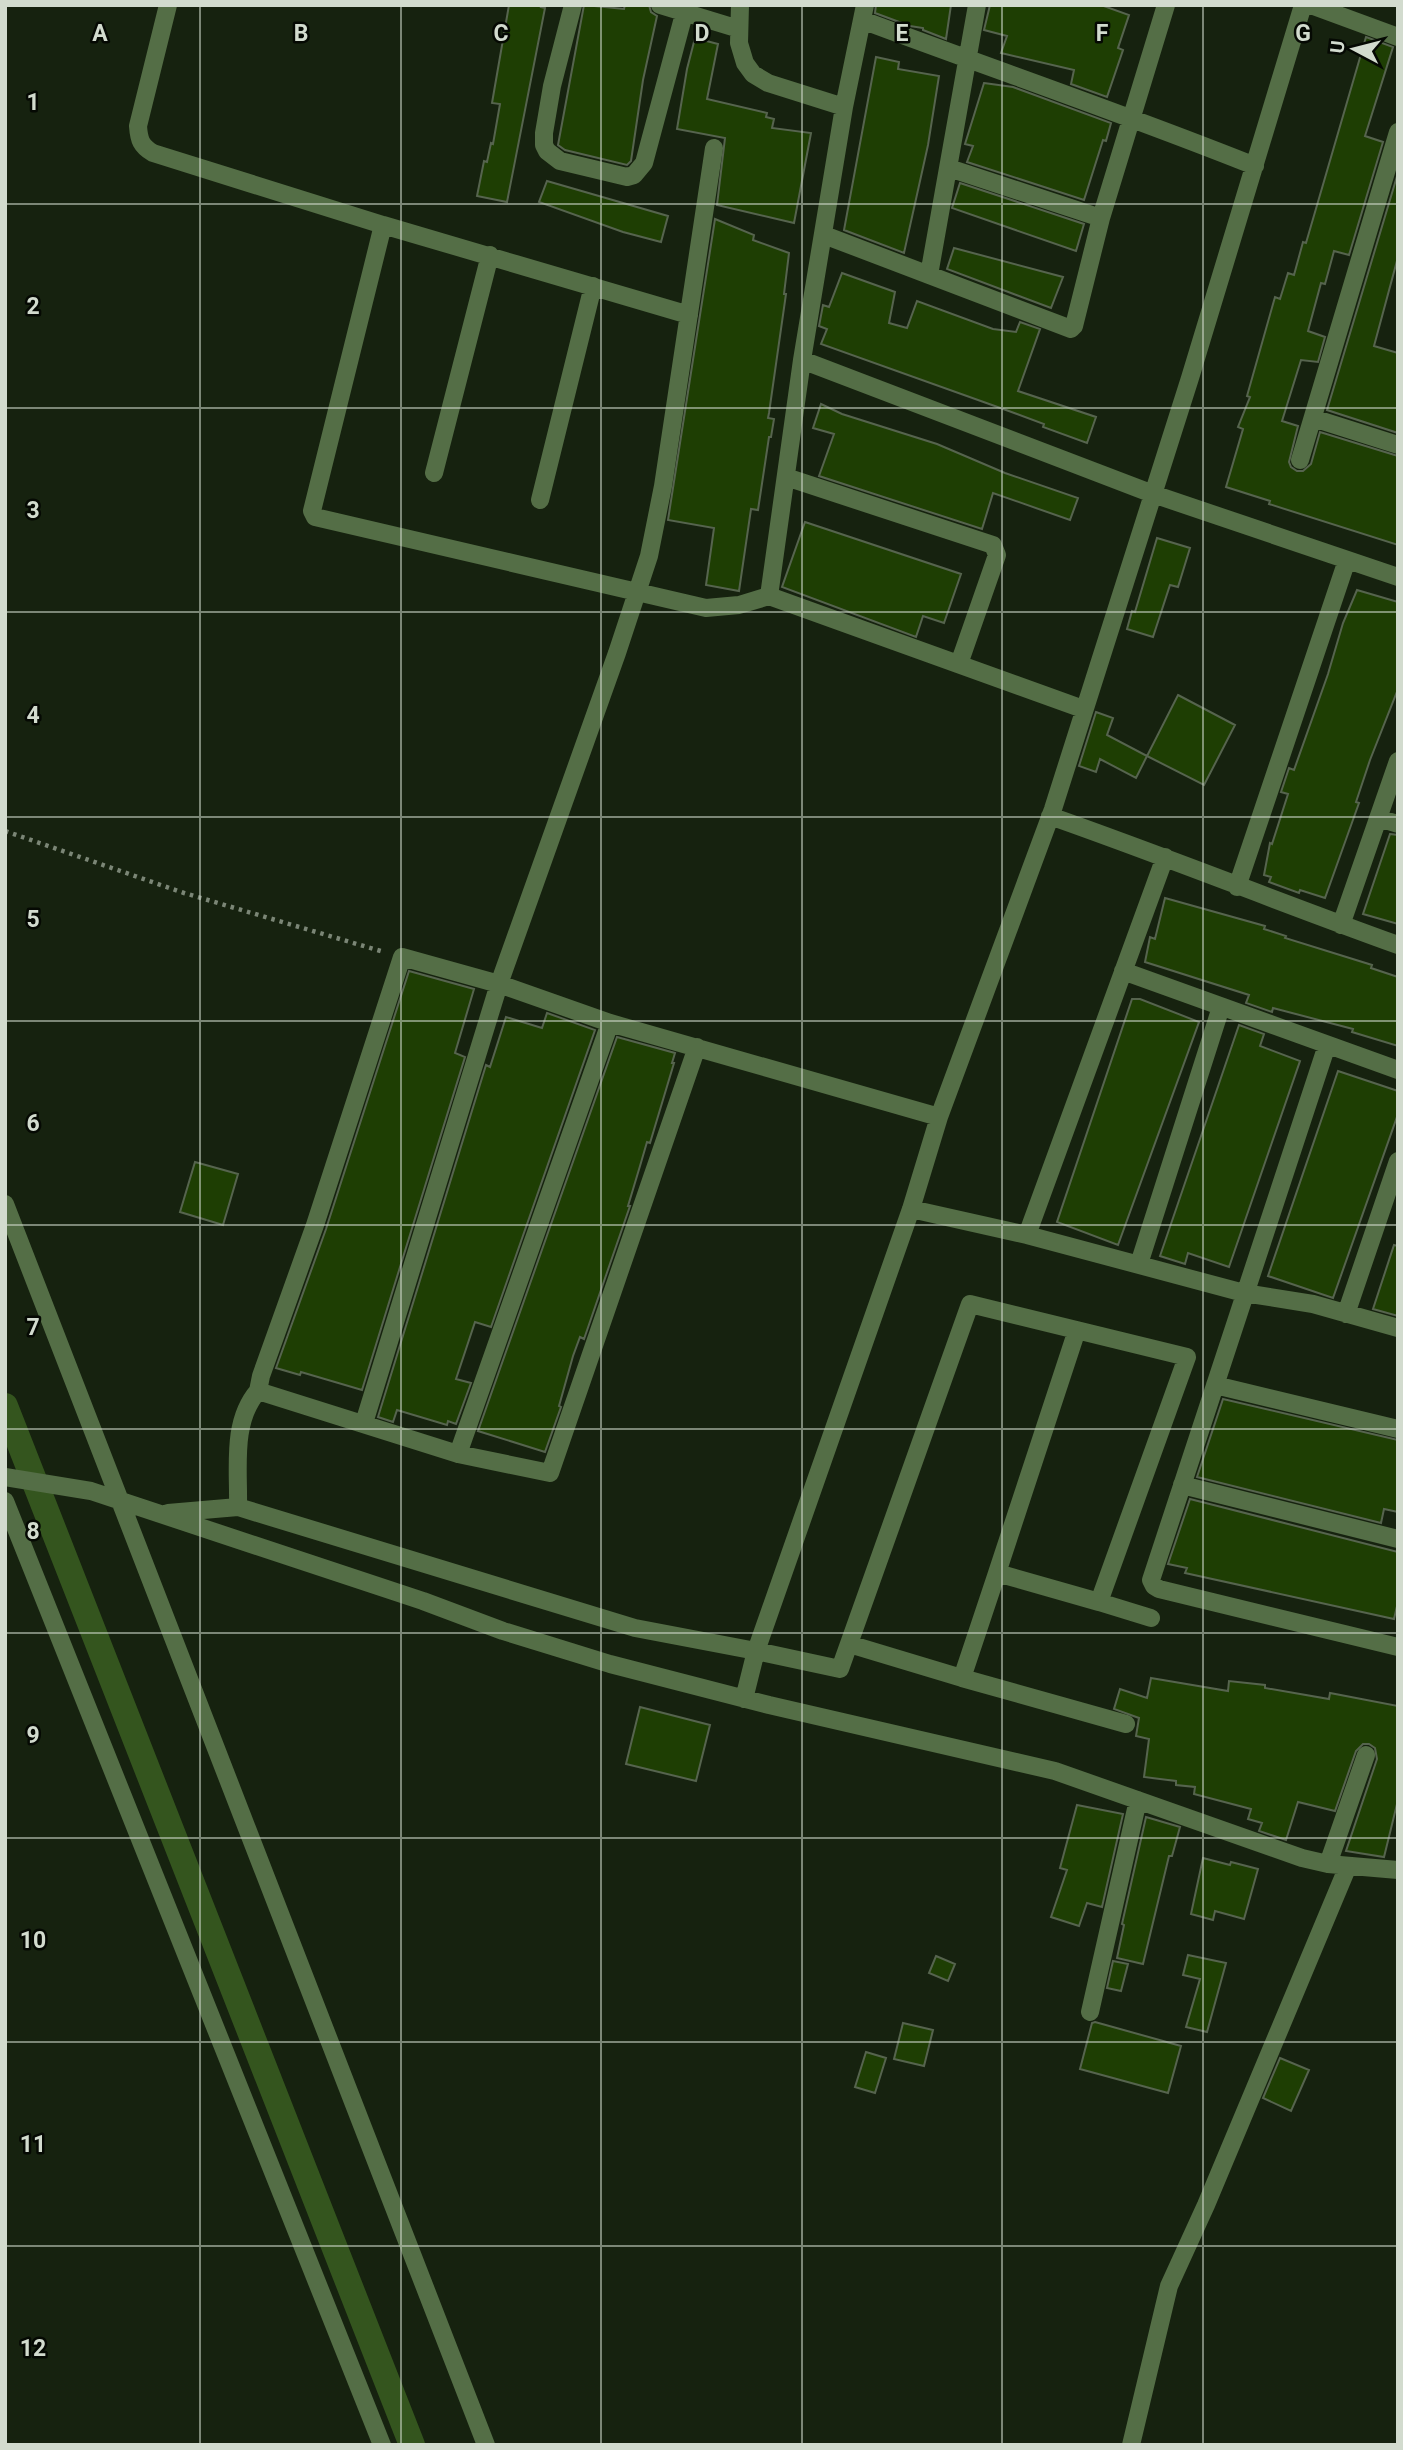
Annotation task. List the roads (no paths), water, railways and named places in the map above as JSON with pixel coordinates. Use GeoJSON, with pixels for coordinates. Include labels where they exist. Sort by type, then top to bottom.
{"type":"FeatureCollection","features":[{"type":"Feature","properties":{"kind":"street"},"geometry":{"type":"LineString","coordinates":[[168,5],[138,126],[139,140],[144,148],[383,225],[689,315]]}},
{"type":"Feature","properties":{"kind":"street"},"geometry":{"type":"LineString","coordinates":[[573,5],[552,86],[544,145],[547,151],[560,161],[628,177],[634,175],[644,163],[684,14]]}},
{"type":"Feature","properties":{"kind":"street"},"geometry":{"type":"LineString","coordinates":[[660,5],[739,29]]}},
{"type":"Feature","properties":{"kind":"street"},"geometry":{"type":"LineString","coordinates":[[740,5],[739,43],[745,63],[753,74],[768,83],[845,107]]}},
{"type":"Feature","properties":{"kind":"street"},"geometry":{"type":"LineString","coordinates":[[929,275],[977,5]]}},
{"type":"Feature","properties":{"kind":"street"},"geometry":{"type":"LineString","coordinates":[[824,235],[1071,329],[1074,326],[1101,218],[1166,5]]}},
{"type":"Feature","properties":{"kind":"street"},"geometry":{"type":"LineString","coordinates":[[744,1699],[757,1651],[911,1209],[939,1116],[1050,816],[1153,494],[1303,5]]}},
{"type":"Feature","properties":{"kind":"street"},"geometry":{"type":"LineString","coordinates":[[1311,5],[1398,37]]}},
{"type":"Feature","properties":{"kind":"street"},"geometry":{"type":"LineString","coordinates":[[769,596],[802,360],[845,107],[864,13],[968,60],[1133,117],[1255,166]]}},
{"type":"Feature","properties":{"kind":"street"},"geometry":{"type":"LineString","coordinates":[[1300,460],[1398,132]]}},
{"type":"Feature","properties":{"kind":"street"},"geometry":{"type":"LineString","coordinates":[[363,1423],[499,984],[649,556],[663,486],[714,148]]}},
{"type":"Feature","properties":{"kind":"street"},"geometry":{"type":"LineString","coordinates":[[950,168],[1101,218]]}},
{"type":"Feature","properties":{"kind":"street"},"geometry":{"type":"LineString","coordinates":[[383,225],[318,486],[313,514],[315,517],[706,608],[739,605],[769,596],[1083,709]]}},
{"type":"Feature","properties":{"kind":"street"},"geometry":{"type":"LineString","coordinates":[[434,473],[490,255]]}},
{"type":"Feature","properties":{"kind":"street"},"geometry":{"type":"LineString","coordinates":[[540,500],[593,286]]}},
{"type":"Feature","properties":{"kind":"street"},"geometry":{"type":"LineString","coordinates":[[802,360],[1153,494],[1398,577]]}},
{"type":"Feature","properties":{"kind":"street"},"geometry":{"type":"LineString","coordinates":[[1313,418],[1398,445]]}},
{"type":"Feature","properties":{"kind":"street"},"geometry":{"type":"LineString","coordinates":[[786,477],[993,545],[997,555],[959,664]]}},
{"type":"Feature","properties":{"kind":"street"},"geometry":{"type":"LineString","coordinates":[[1237,887],[1348,560]]}},
{"type":"Feature","properties":{"kind":"street"},"geometry":{"type":"LineString","coordinates":[[1341,925],[1398,761]]}},
{"type":"Feature","properties":{"kind":"street"},"geometry":{"type":"LineString","coordinates":[[1050,816],[1398,945]]}},
{"type":"Feature","properties":{"kind":"street"},"geometry":{"type":"LineString","coordinates":[[1378,818],[1398,824]]}},
{"type":"Feature","properties":{"kind":"street"},"geometry":{"type":"LineString","coordinates":[[1027,1235],[1165,857]]}},
{"type":"Feature","properties":{"kind":"street"},"geometry":{"type":"LineString","coordinates":[[238,1507],[238,1452],[242,1418],[248,1403],[258,1391],[402,957],[499,984],[610,1023],[939,1116]]}},
{"type":"Feature","properties":{"kind":"street"},"geometry":{"type":"LineString","coordinates":[[1123,971],[1398,1070]]}},
{"type":"Feature","properties":{"kind":"street"},"geometry":{"type":"LineString","coordinates":[[1139,1264],[1222,1007]]}},
{"type":"Feature","properties":{"kind":"street"},"geometry":{"type":"LineString","coordinates":[[458,1454],[610,1023]]}},
{"type":"Feature","properties":{"kind":"street"},"geometry":{"type":"LineString","coordinates":[[1326,1045],[1151,1580],[1154,1586],[1398,1647]]}},
{"type":"Feature","properties":{"kind":"street"},"geometry":{"type":"LineString","coordinates":[[258,1391],[458,1454],[550,1473],[697,1047]]}},
{"type":"Feature","properties":{"kind":"street"},"geometry":{"type":"LineString","coordinates":[[1346,1314],[1398,1161]]}},
{"type":"Feature","properties":{"kind":"street"},"geometry":{"type":"LineString","coordinates":[[5,1204],[485,2445]]}},
{"type":"Feature","properties":{"kind":"street"},"geometry":{"type":"LineString","coordinates":[[911,1209],[1027,1235],[1244,1293],[1312,1304],[1398,1328]]}},
{"type":"Feature","properties":{"kind":"street"},"geometry":{"type":"LineString","coordinates":[[160,1514],[238,1507],[635,1628],[840,1669],[970,1304],[1187,1357],[1099,1602]]}},
{"type":"Feature","properties":{"kind":"street"},"geometry":{"type":"LineString","coordinates":[[962,1678],[1077,1330]]}},
{"type":"Feature","properties":{"kind":"street"},"geometry":{"type":"LineString","coordinates":[[1215,1385],[1398,1429]]}},
{"type":"Feature","properties":{"kind":"street"},"geometry":{"type":"LineString","coordinates":[[8,1478],[91,1491],[423,1601],[503,1631],[610,1664],[744,1699],[1026,1763],[1302,1858],[1328,1864],[1398,1870]]}},
{"type":"Feature","properties":{"kind":"street"},"geometry":{"type":"LineString","coordinates":[[1182,1485],[1398,1539]]}},
{"type":"Feature","properties":{"kind":"street"},"geometry":{"type":"LineString","coordinates":[[5,1501],[382,2445]]}},
{"type":"Feature","properties":{"kind":"street"},"geometry":{"type":"LineString","coordinates":[[997,1573],[1151,1618]]}},
{"type":"Feature","properties":{"kind":"street"},"geometry":{"type":"LineString","coordinates":[[849,1644],[1126,1724]]}},
{"type":"Feature","properties":{"kind":"street"},"geometry":{"type":"LineString","coordinates":[[1328,1864],[1366,1755]]}},
{"type":"Feature","properties":{"kind":"street"},"geometry":{"type":"LineString","coordinates":[[1090,2012],[1138,1800]]}},
{"type":"Feature","properties":{"kind":"street"},"geometry":{"type":"LineString","coordinates":[[1131,2445],[1169,2286],[1206,2205],[1348,1866]]}},
{"type":"Feature","properties":{"kind":"waterway"},"geometry":{"type":"LineString","coordinates":[[5,1406],[412,2445]]}}]}
